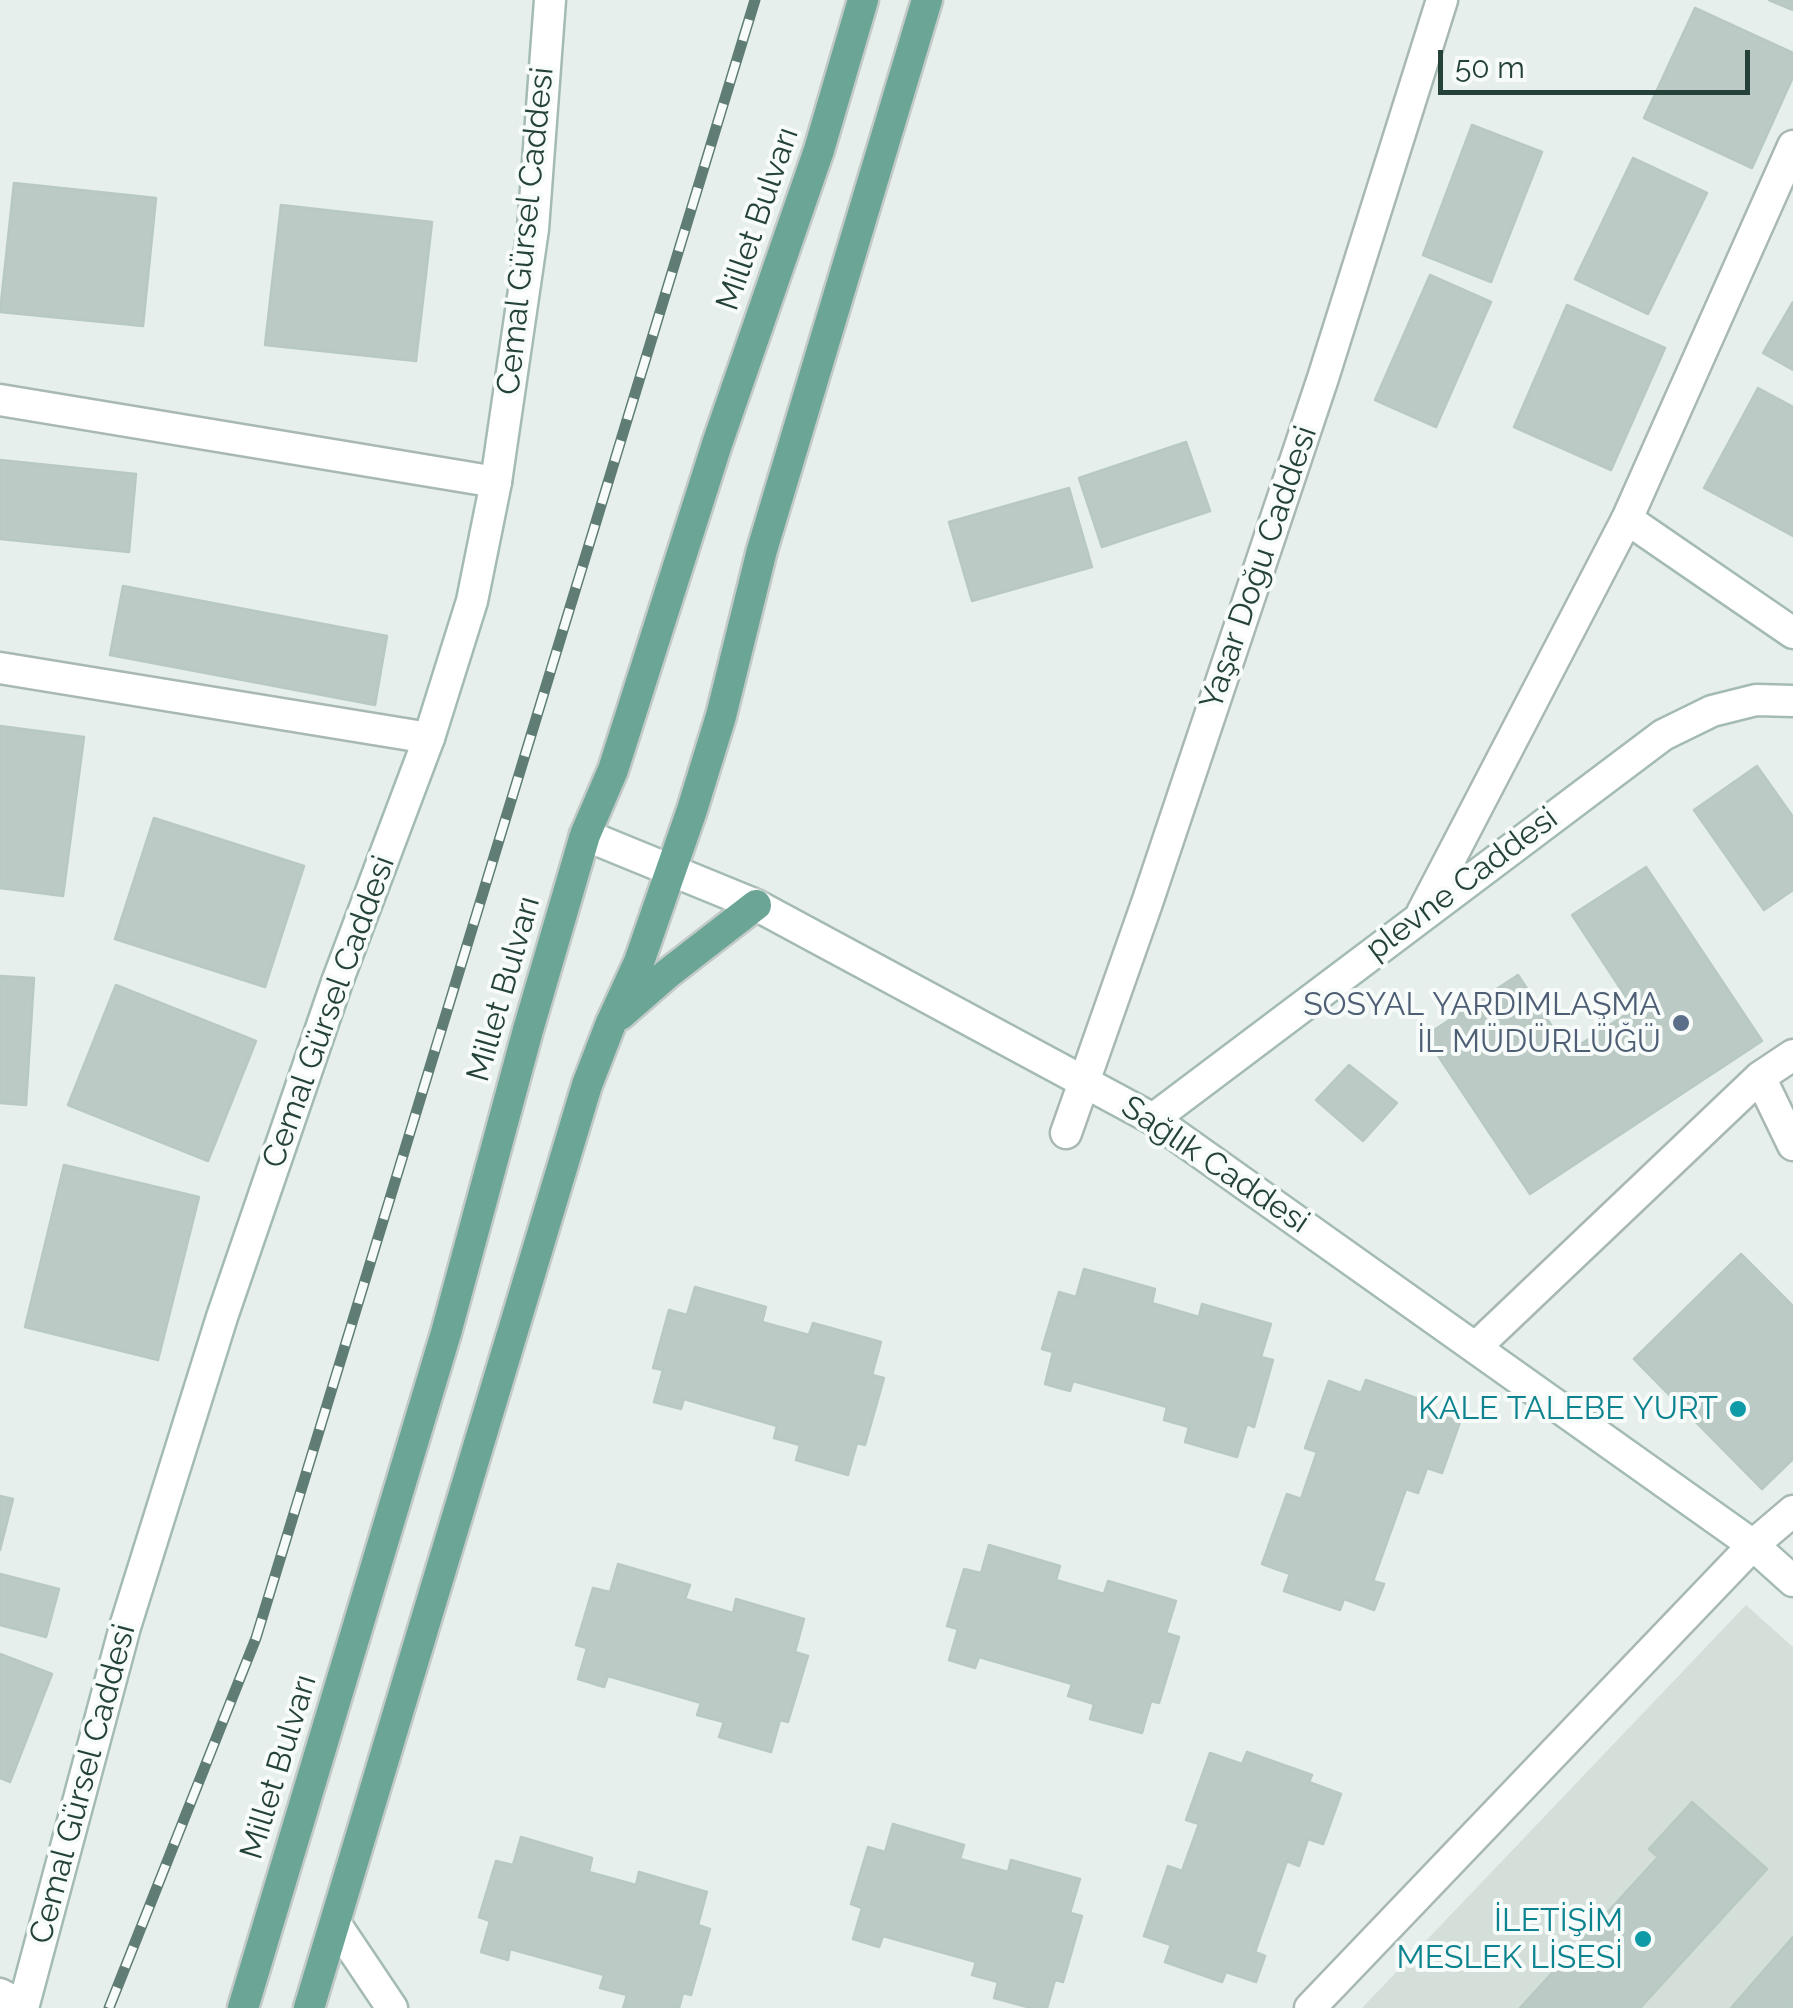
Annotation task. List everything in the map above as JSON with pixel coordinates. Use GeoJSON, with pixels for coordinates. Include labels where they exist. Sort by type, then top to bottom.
{"type":"FeatureCollection","features":[{"type":"Feature","properties":{"kind":"main road","name":"Millet Bulvarı"},"geometry":{"type":"LineString","coordinates":[[243,2008],[446,1333],[585,835],[613,770],[717,444],[819,150],[863,0]]}},
{"type":"Feature","properties":{"kind":"main road"},"geometry":{"type":"LineString","coordinates":[[309,2008],[588,1085],[673,870],[721,716],[762,550],[928,0]]}},
{"type":"Feature","properties":{"kind":"main road"},"geometry":{"type":"LineString","coordinates":[[610,1023],[756,905]]}},
{"type":"Feature","properties":{"kind":"street","name":"Cemal Gürsel Caddesi"},"geometry":{"type":"LineString","coordinates":[[15,2003],[125,1627],[222,1317],[337,982],[430,738],[472,602],[496,482],[534,229],[550,0]]}},
{"type":"Feature","properties":{"kind":"street","name":"Yaşar Doğu Caddesi"},"geometry":{"type":"LineString","coordinates":[[1066,1133],[1323,378],[1442,0]]}},
{"type":"Feature","properties":{"kind":"street"},"geometry":{"type":"LineString","coordinates":[[1422,913],[1627,518],[1785,184],[1793,146]]}},
{"type":"Feature","properties":{"kind":"street"},"geometry":{"type":"LineString","coordinates":[[0,400],[496,482]]}},
{"type":"Feature","properties":{"kind":"street"},"geometry":{"type":"LineString","coordinates":[[1627,518],[1793,633]]}},
{"type":"Feature","properties":{"kind":"street"},"geometry":{"type":"LineString","coordinates":[[0,668],[430,738]]}},
{"type":"Feature","properties":{"kind":"street","name":"plevne Caddesi"},"geometry":{"type":"LineString","coordinates":[[1154,1119],[1663,734],[1712,710],[1756,700],[1793,700]]}},
{"type":"Feature","properties":{"kind":"street","name":"Sağlık Caddesi"},"geometry":{"type":"LineString","coordinates":[[585,835],[756,905],[1154,1119],[1753,1545],[1793,1582]]}},
{"type":"Feature","properties":{"kind":"street"},"geometry":{"type":"LineString","coordinates":[[1476,1347],[1760,1077],[1793,1054]]}},
{"type":"Feature","properties":{"kind":"street"},"geometry":{"type":"LineString","coordinates":[[1760,1077],[1793,1144]]}},
{"type":"Feature","properties":{"kind":"street"},"geometry":{"type":"LineString","coordinates":[[1310,2008],[1753,1545],[1793,1511]]}},
{"type":"Feature","properties":{"kind":"street"},"geometry":{"type":"LineString","coordinates":[[335,1923],[392,2008]]}},
{"type":"Feature","properties":{"kind":"shaded area"},"geometry":{"type":"Polygon","coordinates":[[[1746,1605],[1793,1647],[1793,2008],[1362,2008],[1746,1605]]]}},
{"type":"Feature","properties":{"kind":"building"},"geometry":{"type":"Polygon","coordinates":[[[1769,0],[1793,0],[1793,10],[1769,0]]]}},
{"type":"Feature","properties":{"kind":"building"},"geometry":{"type":"Polygon","coordinates":[[[1695,8],[1793,53],[1793,77],[1752,168],[1644,118],[1695,8]]]}},
{"type":"Feature","properties":{"kind":"building"},"geometry":{"type":"Polygon","coordinates":[[[1472,125],[1542,152],[1491,282],[1423,255],[1472,125]]]}},
{"type":"Feature","properties":{"kind":"building"},"geometry":{"type":"Polygon","coordinates":[[[1633,158],[1707,193],[1648,314],[1575,279],[1633,158]]]}},
{"type":"Feature","properties":{"kind":"building"},"geometry":{"type":"Polygon","coordinates":[[[14,183],[156,198],[143,326],[0,312],[14,183]]]}},
{"type":"Feature","properties":{"kind":"building"},"geometry":{"type":"Polygon","coordinates":[[[281,205],[432,222],[416,361],[265,345],[281,205]]]}},
{"type":"Feature","properties":{"kind":"building"},"geometry":{"type":"Polygon","coordinates":[[[1430,275],[1491,302],[1436,427],[1375,400],[1430,275]]]}},
{"type":"Feature","properties":{"kind":"building"},"geometry":{"type":"Polygon","coordinates":[[[1793,302],[1793,370],[1763,353],[1793,302]]]}},
{"type":"Feature","properties":{"kind":"building"},"geometry":{"type":"Polygon","coordinates":[[[1567,305],[1665,348],[1611,470],[1514,427],[1567,305]]]}},
{"type":"Feature","properties":{"kind":"building"},"geometry":{"type":"Polygon","coordinates":[[[1758,388],[1793,407],[1793,536],[1704,488],[1758,388]]]}},
{"type":"Feature","properties":{"kind":"building"},"geometry":{"type":"Polygon","coordinates":[[[1186,442],[1210,511],[1102,547],[1079,478],[1186,442]]]}},
{"type":"Feature","properties":{"kind":"building"},"geometry":{"type":"Polygon","coordinates":[[[0,460],[136,474],[129,552],[0,539],[0,460]]]}},
{"type":"Feature","properties":{"kind":"building"},"geometry":{"type":"Polygon","coordinates":[[[1069,488],[1092,567],[972,601],[949,522],[1069,488]]]}},
{"type":"Feature","properties":{"kind":"building"},"geometry":{"type":"Polygon","coordinates":[[[123,586],[387,636],[375,705],[110,655],[123,586]]]}},
{"type":"Feature","properties":{"kind":"building"},"geometry":{"type":"Polygon","coordinates":[[[0,726],[84,737],[63,896],[0,888],[0,726]]]}},
{"type":"Feature","properties":{"kind":"building"},"geometry":{"type":"Polygon","coordinates":[[[1757,766],[1793,817],[1793,890],[1764,910],[1694,810],[1757,766]]]}},
{"type":"Feature","properties":{"kind":"building"},"geometry":{"type":"Polygon","coordinates":[[[154,818],[304,866],[265,987],[115,939],[154,818]]]}},
{"type":"Feature","properties":{"kind":"building","name":"SOSYAL YARDIMLAŞMA İL MÜDÜRLÜĞÜ"},"geometry":{"type":"Polygon","coordinates":[[[1646,867],[1762,1041],[1530,1194],[1425,1036],[1518,975],[1569,1052],[1634,1009],[1572,915],[1646,867]]]}},
{"type":"Feature","properties":{"kind":"building"},"geometry":{"type":"Polygon","coordinates":[[[0,976],[34,978],[26,1105],[0,1103],[0,976]]]}},
{"type":"Feature","properties":{"kind":"building"},"geometry":{"type":"Polygon","coordinates":[[[116,985],[256,1041],[208,1161],[68,1105],[116,985]]]}},
{"type":"Feature","properties":{"kind":"building"},"geometry":{"type":"Polygon","coordinates":[[[1349,1065],[1397,1103],[1363,1141],[1316,1100],[1349,1065]]]}},
{"type":"Feature","properties":{"kind":"building"},"geometry":{"type":"Polygon","coordinates":[[[64,1165],[199,1197],[158,1360],[25,1327],[64,1165]]]}},
{"type":"Feature","properties":{"kind":"building","name":"KALE TALEBE YURT"},"geometry":{"type":"Polygon","coordinates":[[[1741,1254],[1793,1306],[1793,1459],[1762,1489],[1634,1359],[1741,1254]]]}},
{"type":"Feature","properties":{"kind":"building"},"geometry":{"type":"Polygon","coordinates":[[[1084,1269],[1155,1289],[1152,1303],[1199,1317],[1202,1304],[1271,1324],[1261,1357],[1273,1360],[1254,1427],[1247,1424],[1237,1457],[1185,1442],[1189,1427],[1164,1420],[1167,1407],[1073,1381],[1070,1391],[1045,1384],[1053,1352],[1042,1349],[1059,1292],[1076,1297],[1084,1269]]]}},
{"type":"Feature","properties":{"kind":"building"},"geometry":{"type":"Polygon","coordinates":[[[695,1287],[766,1307],[762,1322],[809,1335],[813,1323],[881,1342],[872,1375],[884,1378],[865,1445],[857,1443],[848,1475],[796,1460],[800,1445],[774,1438],[777,1426],[684,1399],[681,1409],[654,1402],[663,1370],[653,1368],[669,1310],[687,1315],[695,1287]]]}},
{"type":"Feature","properties":{"kind":"building"},"geometry":{"type":"Polygon","coordinates":[[[1366,1380],[1430,1403],[1427,1411],[1460,1422],[1442,1473],[1427,1468],[1418,1493],[1406,1489],[1373,1581],[1384,1584],[1374,1610],[1344,1599],[1340,1610],[1284,1591],[1290,1574],[1262,1564],[1287,1494],[1301,1499],[1317,1452],[1305,1448],[1329,1381],[1361,1393],[1366,1380]]]}},
{"type":"Feature","properties":{"kind":"building"},"geometry":{"type":"Polygon","coordinates":[[[0,1496],[13,1499],[0,1550],[0,1496]]]}},
{"type":"Feature","properties":{"kind":"building"},"geometry":{"type":"Polygon","coordinates":[[[989,1545],[1060,1566],[1056,1580],[1104,1594],[1108,1581],[1176,1601],[1166,1633],[1179,1637],[1159,1703],[1151,1701],[1142,1733],[1090,1719],[1094,1704],[1068,1696],[1072,1684],[979,1657],[975,1668],[949,1660],[958,1629],[947,1626],[964,1569],[981,1573],[989,1545]]]}},
{"type":"Feature","properties":{"kind":"building"},"geometry":{"type":"Polygon","coordinates":[[[618,1564],[690,1585],[685,1599],[733,1613],[736,1599],[804,1619],[795,1652],[808,1656],[788,1722],[780,1720],[771,1752],[719,1737],[724,1722],[697,1715],[701,1703],[608,1676],[604,1687],[578,1679],[587,1648],[576,1645],[593,1588],[610,1592],[618,1564]]]}},
{"type":"Feature","properties":{"kind":"building"},"geometry":{"type":"Polygon","coordinates":[[[0,1574],[59,1589],[46,1637],[0,1625],[0,1574]]]}},
{"type":"Feature","properties":{"kind":"building"},"geometry":{"type":"Polygon","coordinates":[[[0,1654],[52,1674],[10,1782],[0,1778],[0,1654]]]}},
{"type":"Feature","properties":{"kind":"building"},"geometry":{"type":"Polygon","coordinates":[[[1247,1752],[1312,1775],[1309,1782],[1341,1794],[1323,1844],[1308,1839],[1299,1866],[1287,1861],[1255,1952],[1265,1956],[1256,1982],[1226,1972],[1222,1982],[1165,1962],[1171,1945],[1144,1936],[1168,1866],[1182,1871],[1199,1824],[1186,1820],[1210,1753],[1242,1764],[1247,1752]]]}},
{"type":"Feature","properties":{"kind":"building","name":"İLETİŞİM MESLEK LİSESİ"},"geometry":{"type":"Polygon","coordinates":[[[1692,1802],[1767,1869],[1640,2008],[1520,2008],[1658,1857],[1649,1849],[1692,1802]]]}},
{"type":"Feature","properties":{"kind":"building"},"geometry":{"type":"Polygon","coordinates":[[[893,1824],[964,1845],[960,1859],[1008,1872],[1011,1860],[1080,1879],[1070,1913],[1082,1916],[1063,1982],[1055,1980],[1047,2008],[994,1998],[998,1982],[972,1975],[976,1962],[883,1936],[879,1947],[853,1939],[862,1908],[851,1904],[868,1847],[885,1852],[893,1824]]]}},
{"type":"Feature","properties":{"kind":"building"},"geometry":{"type":"Polygon","coordinates":[[[521,1837],[592,1858],[589,1872],[636,1885],[639,1872],[707,1892],[698,1925],[710,1929],[691,1995],[683,1993],[679,2008],[623,2008],[627,1995],[600,1988],[604,1975],[510,1949],[508,1960],[481,1952],[490,1921],[479,1917],[496,1861],[513,1865],[521,1837]]]}},
{"type":"Feature","properties":{"kind":"building"},"geometry":{"type":"Polygon","coordinates":[[[1793,1937],[1793,2008],[1731,2008],[1793,1937]]]}},
{"type":"Feature","properties":{"kind":"railway"},"geometry":{"type":"LineString","coordinates":[[109,2008],[256,1638],[755,0]]}},
{"type":"Feature","properties":{"kind":"place","name":"SOSYAL YARDIMLAŞMA İL MÜDÜRLÜĞÜ"},"geometry":{"type":"Point","coordinates":[1681,1023]}},
{"type":"Feature","properties":{"kind":"place","name":"KALE TALEBE YURT"},"geometry":{"type":"Point","coordinates":[1738,1409]}},
{"type":"Feature","properties":{"kind":"place","name":"İLETİŞİM MESLEK LİSESİ"},"geometry":{"type":"Point","coordinates":[1643,1939]}}]}
